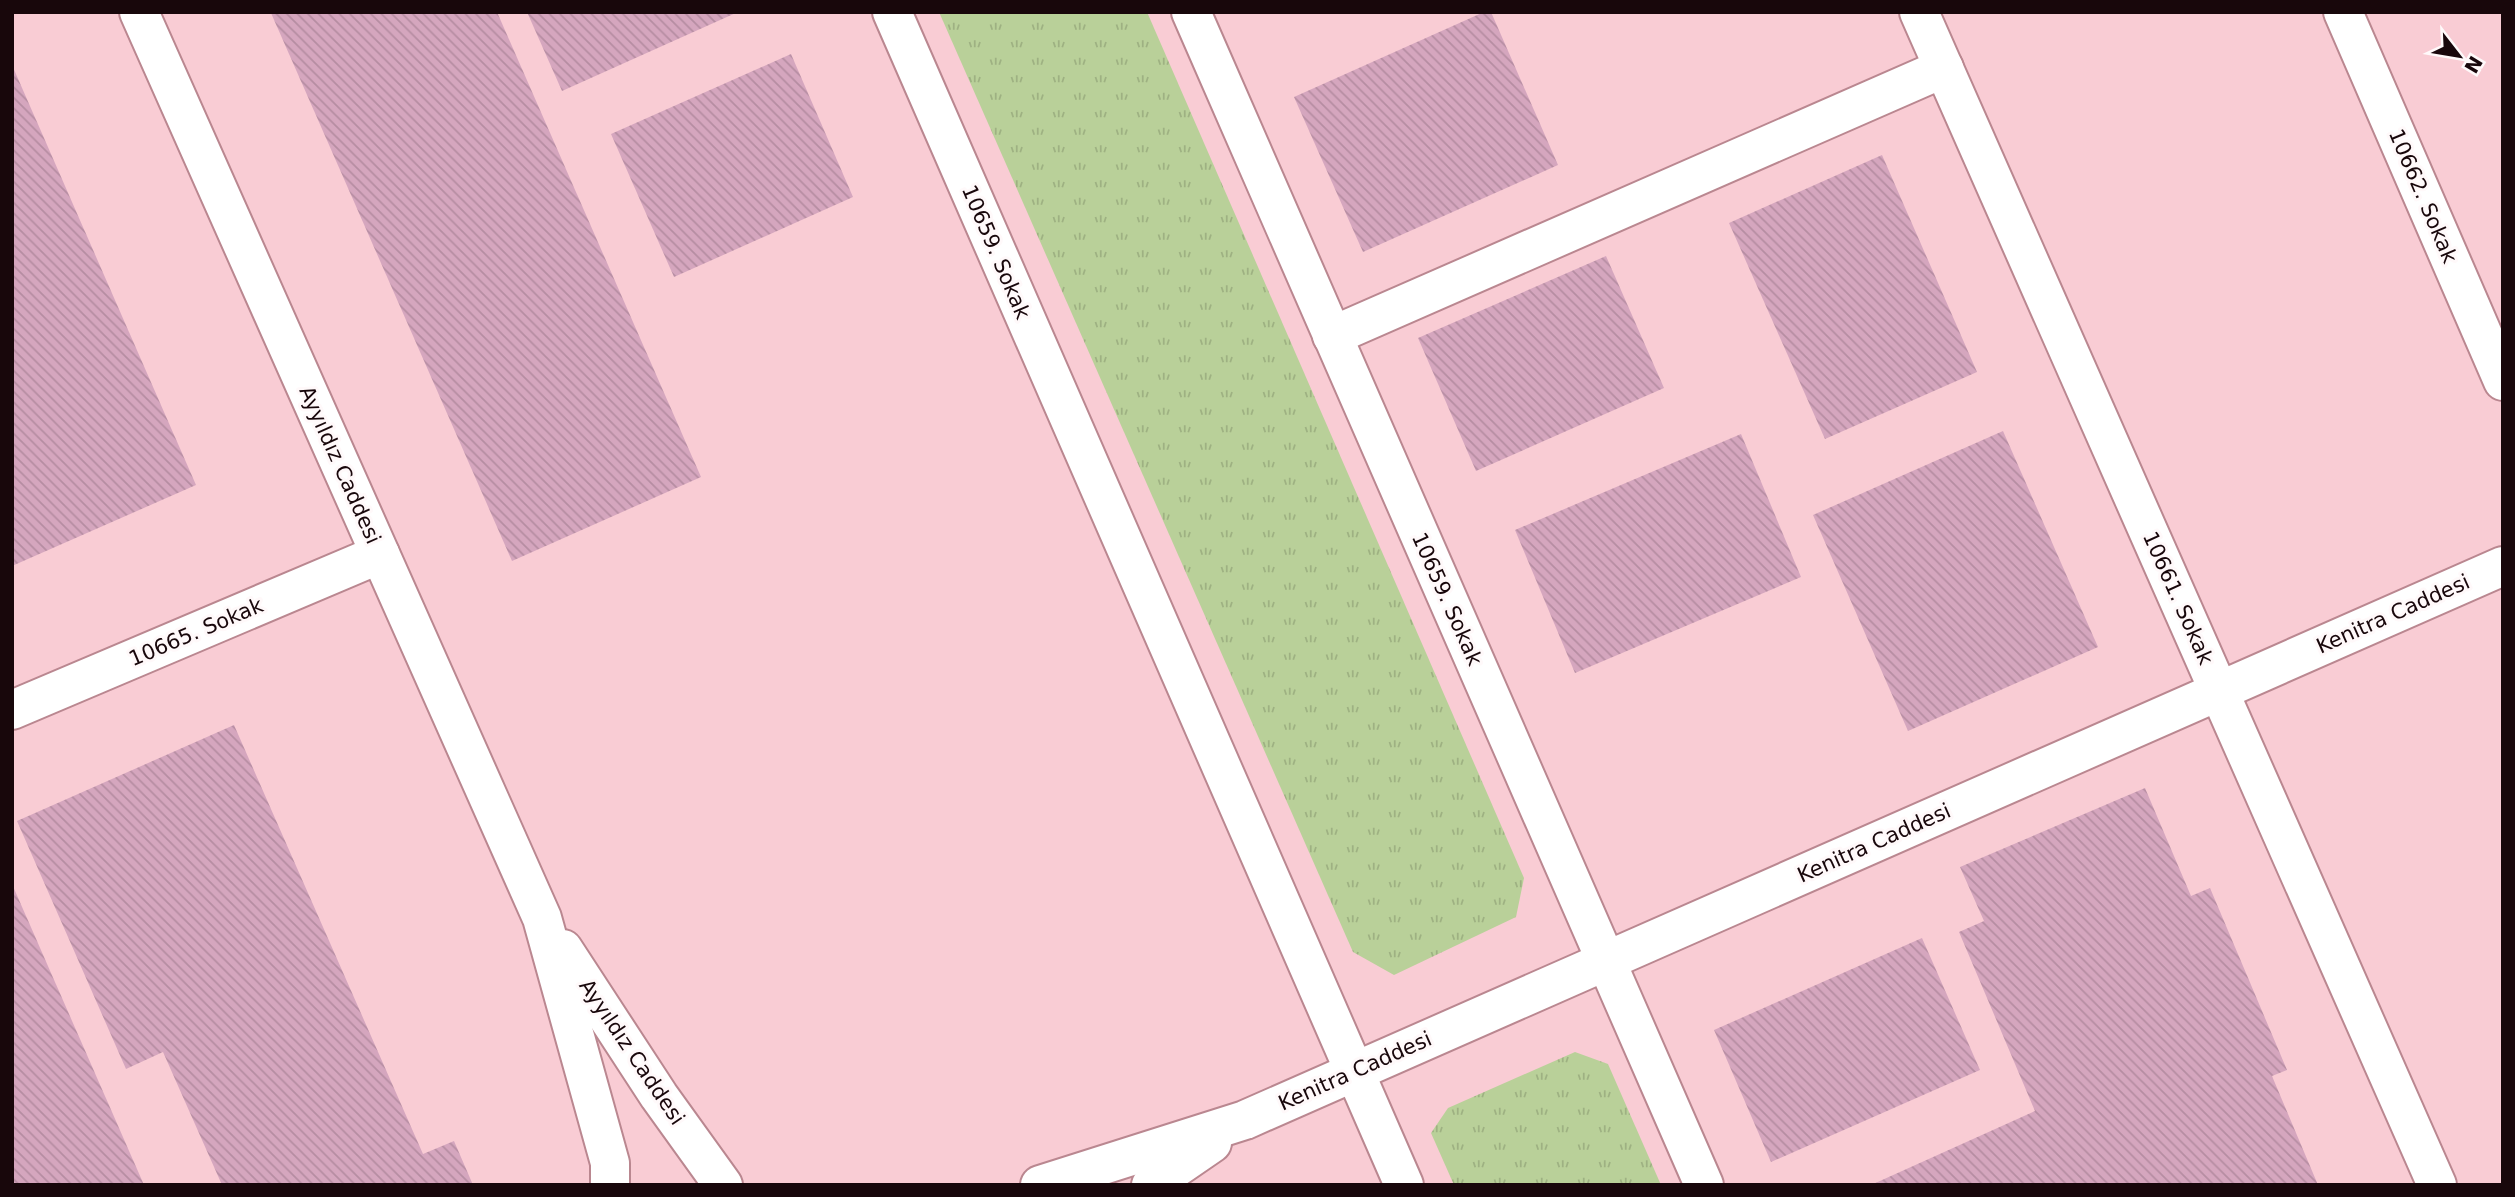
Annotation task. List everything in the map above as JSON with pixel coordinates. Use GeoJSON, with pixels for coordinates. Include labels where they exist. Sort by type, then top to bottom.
{"type":"FeatureCollection","features":[{"type":"Feature","properties":{"kind":"street","name":"Ayyıldız Caddesi"},"geometry":{"type":"LineString","coordinates":[[139,12],[542,918],[610,1163],[610,1185]]}},
{"type":"Feature","properties":{"kind":"street","name":"10659. Sokak"},"geometry":{"type":"LineString","coordinates":[[892,12],[1404,1185]]}},
{"type":"Feature","properties":{"kind":"street","name":"10659. Sokak"},"geometry":{"type":"LineString","coordinates":[[1191,12],[1704,1185]]}},
{"type":"Feature","properties":{"kind":"street","name":"10661. Sokak"},"geometry":{"type":"LineString","coordinates":[[1919,12],[2437,1185]]}},
{"type":"Feature","properties":{"kind":"street","name":"10662. Sokak"},"geometry":{"type":"LineString","coordinates":[[2343,12],[2503,381]]}},
{"type":"Feature","properties":{"kind":"street"},"geometry":{"type":"LineString","coordinates":[[1332,336],[1944,68]]}},
{"type":"Feature","properties":{"kind":"street","name":"10665. Sokak"},"geometry":{"type":"LineString","coordinates":[[12,710],[380,554]]}},
{"type":"Feature","properties":{"kind":"street","name":"Kenitra Caddesi"},"geometry":{"type":"LineString","coordinates":[[1245,1120],[2503,566]]}},
{"type":"Feature","properties":{"kind":"street","name":"Ayyıldız Caddesi"},"geometry":{"type":"LineString","coordinates":[[542,918],[659,1096],[723,1185]]}},
{"type":"Feature","properties":{"kind":"street"},"geometry":{"type":"LineString","coordinates":[[1040,1185],[1245,1120]]}},
{"type":"Feature","properties":{"kind":"street"},"geometry":{"type":"LineString","coordinates":[[1151,1185],[1245,1120]]}},
{"type":"Feature","properties":{"kind":"green space"},"geometry":{"type":"Polygon","coordinates":[[[939,12],[1147,12],[1524,878],[1516,917],[1394,975],[1353,952],[939,12]]]}},
{"type":"Feature","properties":{"kind":"green space"},"geometry":{"type":"Polygon","coordinates":[[[1575,1052],[1608,1064],[1661,1185],[1454,1185],[1431,1133],[1448,1108],[1575,1052]]]}},
{"type":"Feature","properties":{"kind":"building"},"geometry":{"type":"Polygon","coordinates":[[[497,12],[701,477],[512,561],[271,13],[497,12]]]}},
{"type":"Feature","properties":{"kind":"building"},"geometry":{"type":"Polygon","coordinates":[[[527,12],[738,12],[562,91],[527,12]]]}},
{"type":"Feature","properties":{"kind":"building"},"geometry":{"type":"Polygon","coordinates":[[[1484,12],[1491,12],[1558,165],[1363,252],[1294,97],[1484,12]]]}},
{"type":"Feature","properties":{"kind":"building"},"geometry":{"type":"Polygon","coordinates":[[[791,54],[853,197],[674,277],[611,134],[791,54]]]}},
{"type":"Feature","properties":{"kind":"building"},"geometry":{"type":"Polygon","coordinates":[[[12,65],[196,485],[12,566],[12,65]]]}},
{"type":"Feature","properties":{"kind":"building"},"geometry":{"type":"Polygon","coordinates":[[[1882,155],[1977,372],[1825,439],[1729,223],[1882,155]]]}},
{"type":"Feature","properties":{"kind":"building"},"geometry":{"type":"Polygon","coordinates":[[[1606,256],[1664,388],[1476,471],[1418,338],[1606,256]]]}},
{"type":"Feature","properties":{"kind":"building"},"geometry":{"type":"Polygon","coordinates":[[[2003,431],[2098,647],[1908,731],[1813,515],[2003,431]]]}},
{"type":"Feature","properties":{"kind":"building"},"geometry":{"type":"Polygon","coordinates":[[[1741,434],[1801,577],[1575,673],[1515,530],[1741,434]]]}},
{"type":"Feature","properties":{"kind":"building"},"geometry":{"type":"Polygon","coordinates":[[[234,725],[423,1154],[454,1141],[473,1185],[222,1185],[163,1052],[126,1069],[17,821],[234,725]]]}},
{"type":"Feature","properties":{"kind":"building"},"geometry":{"type":"Polygon","coordinates":[[[2145,788],[2191,896],[2210,888],[2287,1070],[2272,1076],[2318,1185],[1871,1185],[2035,1111],[1959,932],[1984,921],[1960,867],[2145,788]]]}},
{"type":"Feature","properties":{"kind":"building"},"geometry":{"type":"Polygon","coordinates":[[[12,884],[144,1185],[12,1185],[12,884]]]}},
{"type":"Feature","properties":{"kind":"building"},"geometry":{"type":"Polygon","coordinates":[[[1922,938],[1980,1070],[1771,1162],[1714,1030],[1922,938]]]}}]}
